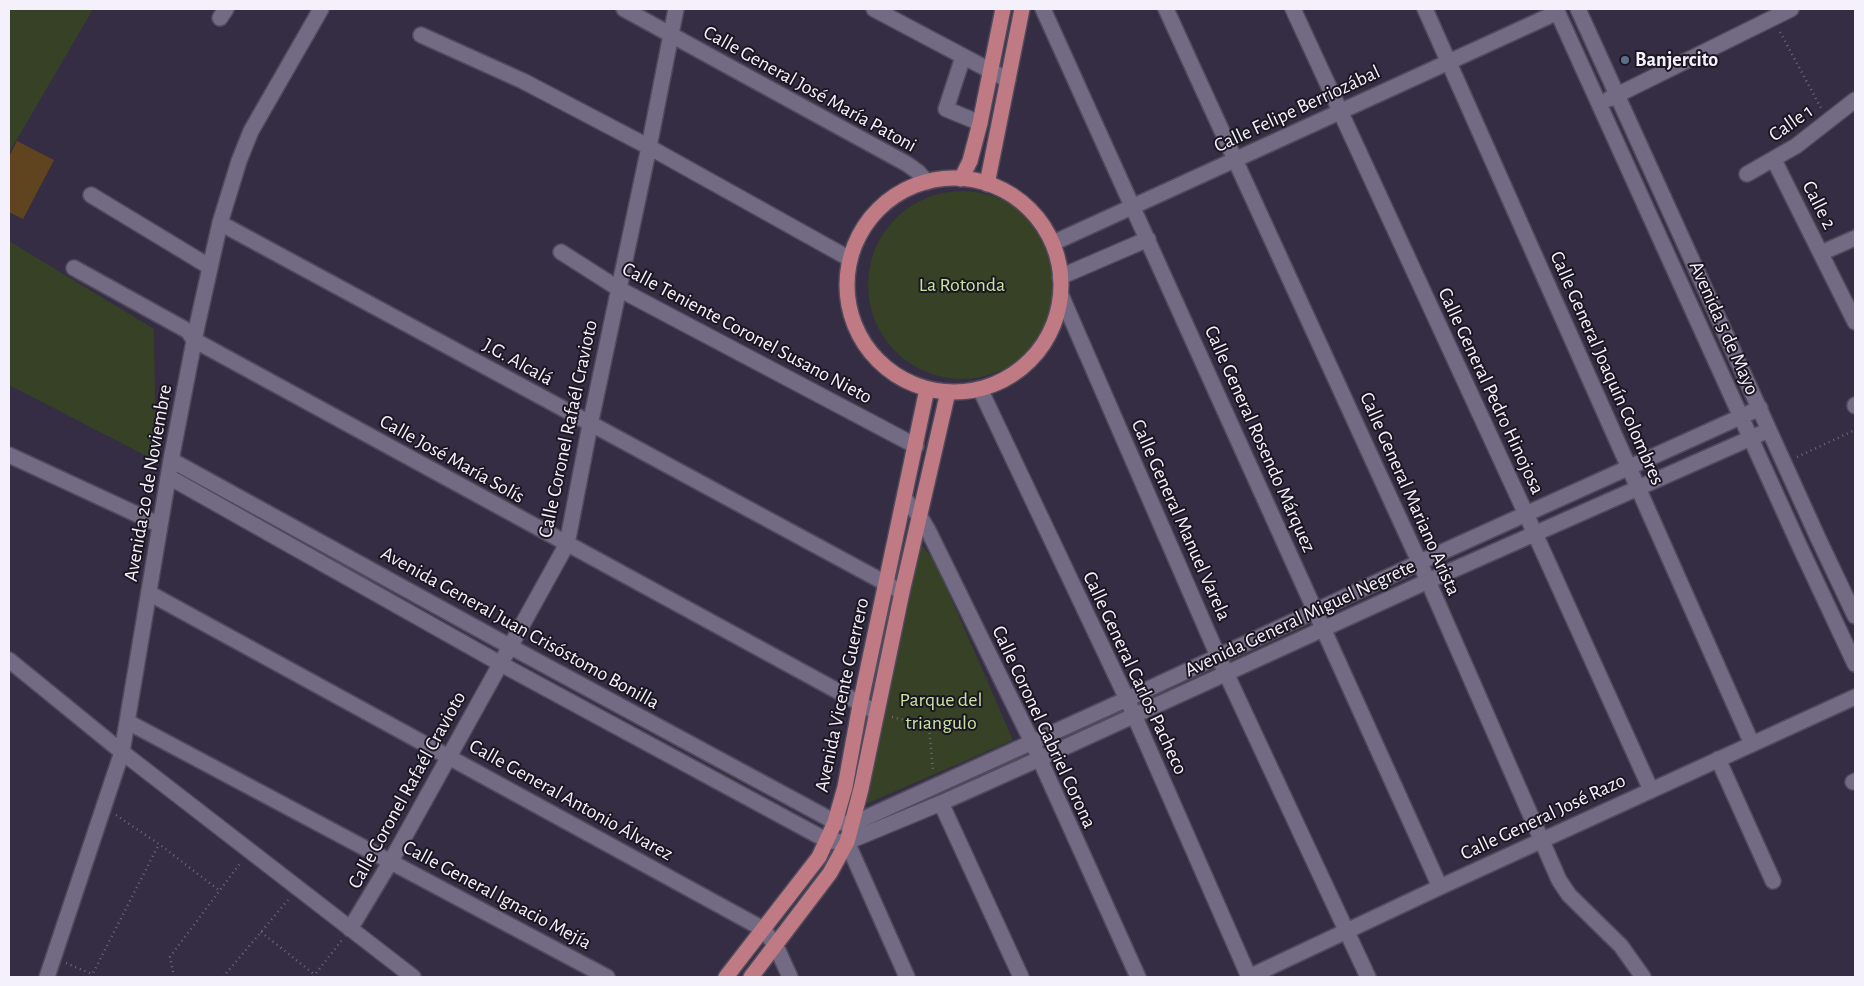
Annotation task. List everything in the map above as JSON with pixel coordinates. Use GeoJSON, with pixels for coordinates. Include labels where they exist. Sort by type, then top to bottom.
{"type":"FeatureCollection","features":[{"type":"Feature","properties":{"kind":"main road"},"geometry":{"type":"LineString","coordinates":[[961,179],[970,161],[980,123],[1003,9]]}},
{"type":"Feature","properties":{"kind":"main road"},"geometry":{"type":"LineString","coordinates":[[987,184],[1022,9]]}},
{"type":"Feature","properties":{"kind":"main road"},"geometry":{"type":"LineString","coordinates":[[961,179],[987,184],[1008,193],[1026,206],[1041,223],[1053,243],[1060,268],[1061,295],[1055,321],[1044,344],[1026,365],[1004,380],[980,389],[948,392],[928,389],[901,379],[879,362],[861,340],[850,314],[847,287],[850,259],[858,238],[870,218],[906,190],[927,182],[961,179]]}},
{"type":"Feature","properties":{"kind":"main road","name":"Avenida Vicente Guerrero"},"geometry":{"type":"LineString","coordinates":[[726,977],[819,857],[828,841],[835,822],[845,787],[860,705],[928,389]]}},
{"type":"Feature","properties":{"kind":"main road","name":"Avenida Vicente Guerrero"},"geometry":{"type":"LineString","coordinates":[[751,977],[830,873],[847,842],[861,790],[902,592],[948,392]]}},
{"type":"Feature","properties":{"kind":"street","name":"Avenida 20 de Noviembre"},"geometry":{"type":"LineString","coordinates":[[47,977],[105,808],[122,752],[160,525],[194,340],[220,223],[239,161],[251,131],[320,9]]}},
{"type":"Feature","properties":{"kind":"street","name":"Calle General José María Patoni"},"geometry":{"type":"LineString","coordinates":[[624,9],[907,164],[927,182]]}},
{"type":"Feature","properties":{"kind":"street","name":"Calle Coronel Rafaél Cravioto"},"geometry":{"type":"LineString","coordinates":[[350,929],[391,861],[567,544],[676,9]]}},
{"type":"Feature","properties":{"kind":"street"},"geometry":{"type":"LineString","coordinates":[[874,9],[1008,80]]}},
{"type":"Feature","properties":{"kind":"street","name":"Calle General Rosendo Márquez"},"geometry":{"type":"LineString","coordinates":[[1043,9],[1440,887]]}},
{"type":"Feature","properties":{"kind":"street","name":"Calle General Mariano Arista"},"geometry":{"type":"LineString","coordinates":[[1166,9],[1420,562],[1560,880],[1569,895],[1621,946],[1643,977]]}},
{"type":"Feature","properties":{"kind":"street","name":"Calle General Pedro Hinojosa"},"geometry":{"type":"LineString","coordinates":[[1293,9],[1651,790]]}},
{"type":"Feature","properties":{"kind":"street","name":"Calle General Joaquín Colombres"},"geometry":{"type":"LineString","coordinates":[[1424,9],[1752,744]]}},
{"type":"Feature","properties":{"kind":"street","name":"Avenida 5 de Mayo"},"geometry":{"type":"LineString","coordinates":[[1578,9],[1818,538],[1852,598],[1855,616]]}},
{"type":"Feature","properties":{"kind":"street"},"geometry":{"type":"LineString","coordinates":[[1599,104],[1791,9]]}},
{"type":"Feature","properties":{"kind":"street","name":"Calle Felipe Berriozábal"},"geometry":{"type":"LineString","coordinates":[[1053,243],[1449,62],[1557,10]]}},
{"type":"Feature","properties":{"kind":"street","name":"Avenida 5 de Mayo"},"geometry":{"type":"LineString","coordinates":[[1557,10],[1800,547],[1855,664]]}},
{"type":"Feature","properties":{"kind":"street"},"geometry":{"type":"LineString","coordinates":[[421,35],[523,81],[649,147],[850,259]]}},
{"type":"Feature","properties":{"kind":"street"},"geometry":{"type":"LineString","coordinates":[[963,57],[946,108],[980,123]]}},
{"type":"Feature","properties":{"kind":"street","name":"Calle 1"},"geometry":{"type":"LineString","coordinates":[[1747,174],[1796,146],[1855,100]]}},
{"type":"Feature","properties":{"kind":"street","name":"Calle 2"},"geometry":{"type":"LineString","coordinates":[[1774,160],[1855,322]]}},
{"type":"Feature","properties":{"kind":"street"},"geometry":{"type":"LineString","coordinates":[[91,195],[210,267]]}},
{"type":"Feature","properties":{"kind":"street","name":"J.G. Alcalá"},"geometry":{"type":"LineString","coordinates":[[220,223],[590,425],[887,582],[902,592]]}},
{"type":"Feature","properties":{"kind":"street"},"geometry":{"type":"LineString","coordinates":[[1821,253],[1855,238]]}},
{"type":"Feature","properties":{"kind":"street"},"geometry":{"type":"LineString","coordinates":[[1060,277],[1148,240]]}},
{"type":"Feature","properties":{"kind":"street","name":"Calle Teniente Coronel Susano Nieto"},"geometry":{"type":"LineString","coordinates":[[561,252],[619,289],[916,446]]}},
{"type":"Feature","properties":{"kind":"street","name":"Calle José María Solís"},"geometry":{"type":"LineString","coordinates":[[74,268],[188,331],[194,340],[860,705],[876,712]]}},
{"type":"Feature","properties":{"kind":"street","name":"Calle General Manuel Varela"},"geometry":{"type":"LineString","coordinates":[[1061,295],[1218,656],[1368,977]]}},
{"type":"Feature","properties":{"kind":"street"},"geometry":{"type":"LineString","coordinates":[[1697,317],[1714,310]]}},
{"type":"Feature","properties":{"kind":"street","name":"Calle General Carlos Pacheco"},"geometry":{"type":"LineString","coordinates":[[980,389],[1135,716],[1249,977]]}},
{"type":"Feature","properties":{"kind":"street","name":"Avenida General Miguel Negrete"},"geometry":{"type":"LineString","coordinates":[[852,824],[1127,699],[1420,562],[1760,408]]}},
{"type":"Feature","properties":{"kind":"street","name":"Avenida General Miguel Negrete"},"geometry":{"type":"LineString","coordinates":[[847,842],[941,803],[1428,581],[1770,430]]}},
{"type":"Feature","properties":{"kind":"street"},"geometry":{"type":"LineString","coordinates":[[9,455],[160,525]]}},
{"type":"Feature","properties":{"kind":"street","name":"Avenida General Juan Crisóstomo Bonilla"},"geometry":{"type":"LineString","coordinates":[[172,460],[510,648],[835,822],[852,824]]}},
{"type":"Feature","properties":{"kind":"street","name":"Avenida General Juan Crisóstomo Bonilla"},"geometry":{"type":"LineString","coordinates":[[169,477],[500,664],[828,841],[847,842]]}},
{"type":"Feature","properties":{"kind":"street","name":"Calle Coronel Gabriel Corona"},"geometry":{"type":"LineString","coordinates":[[905,499],[928,530],[1032,742],[1138,977]]}},
{"type":"Feature","properties":{"kind":"street"},"geometry":{"type":"LineString","coordinates":[[1800,547],[1818,538]]}},
{"type":"Feature","properties":{"kind":"street","name":"Calle General Antonio Álvarez"},"geometry":{"type":"LineString","coordinates":[[149,593],[763,929]]}},
{"type":"Feature","properties":{"kind":"street"},"geometry":{"type":"LineString","coordinates":[[9,660],[122,752],[413,977]]}},
{"type":"Feature","properties":{"kind":"street","name":"Calle General José Razo"},"geometry":{"type":"LineString","coordinates":[[1249,977],[1440,887],[1855,697]]}},
{"type":"Feature","properties":{"kind":"street","name":"Calle General Ignacio Mejía"},"geometry":{"type":"LineString","coordinates":[[128,722],[607,977]]}},
{"type":"Feature","properties":{"kind":"street"},"geometry":{"type":"LineString","coordinates":[[1718,759],[1773,882]]}},
{"type":"Feature","properties":{"kind":"street"},"geometry":{"type":"LineString","coordinates":[[941,803],[1021,977]]}},
{"type":"Feature","properties":{"kind":"street"},"geometry":{"type":"LineString","coordinates":[[847,842],[907,977]]}},
{"type":"Feature","properties":{"kind":"street"},"geometry":{"type":"LineString","coordinates":[[763,929],[776,946],[790,977]]}},
{"type":"Feature","properties":{"kind":"path"},"geometry":{"type":"LineString","coordinates":[[1772,18],[1829,122]]}},
{"type":"Feature","properties":{"kind":"path"},"geometry":{"type":"LineString","coordinates":[[1784,463],[1855,430]]}},
{"type":"Feature","properties":{"kind":"path"},"geometry":{"type":"LineString","coordinates":[[876,712],[929,726],[935,786]]}},
{"type":"Feature","properties":{"kind":"path"},"geometry":{"type":"LineString","coordinates":[[105,808],[159,844],[220,891]]}},
{"type":"Feature","properties":{"kind":"path"},"geometry":{"type":"LineString","coordinates":[[53,958],[92,976],[159,844]]}},
{"type":"Feature","properties":{"kind":"path"},"geometry":{"type":"LineString","coordinates":[[174,977],[170,956],[249,850]]}},
{"type":"Feature","properties":{"kind":"path"},"geometry":{"type":"LineString","coordinates":[[224,977],[288,900]]}},
{"type":"Feature","properties":{"kind":"path"},"geometry":{"type":"LineString","coordinates":[[261,932],[314,976],[350,929]]}},
{"type":"Feature","properties":{"kind":"green space"},"geometry":{"type":"Polygon","coordinates":[[[9,9],[93,9],[9,153],[9,9]]]}},
{"type":"Feature","properties":{"kind":"green space","name":"La Rotonda"},"geometry":{"type":"Polygon","coordinates":[[[962,191],[998,198],[1014,207],[1028,219],[1040,233],[1049,249],[1056,285],[1049,321],[1040,337],[1028,351],[1014,363],[998,372],[962,379],[926,372],[910,363],[896,351],[884,337],[875,321],[868,285],[875,249],[884,233],[896,219],[910,207],[926,198],[962,191]]]}},
{"type":"Feature","properties":{"kind":"green space"},"geometry":{"type":"Polygon","coordinates":[[[9,241],[154,329],[156,461],[9,385],[9,241]]]}},
{"type":"Feature","properties":{"kind":"green space","name":"Parque del triangulo"},"geometry":{"type":"Polygon","coordinates":[[[919,542],[935,561],[1013,740],[866,804],[919,542]]]}},
{"type":"Feature","properties":{"kind":"building"},"geometry":{"type":"Polygon","coordinates":[[[17,141],[54,160],[23,219],[9,212],[9,157],[17,141]]]}},
{"type":"Feature","properties":{"kind":"place","name":"Banjercito"},"geometry":{"type":"Point","coordinates":[1625,60]}}]}
